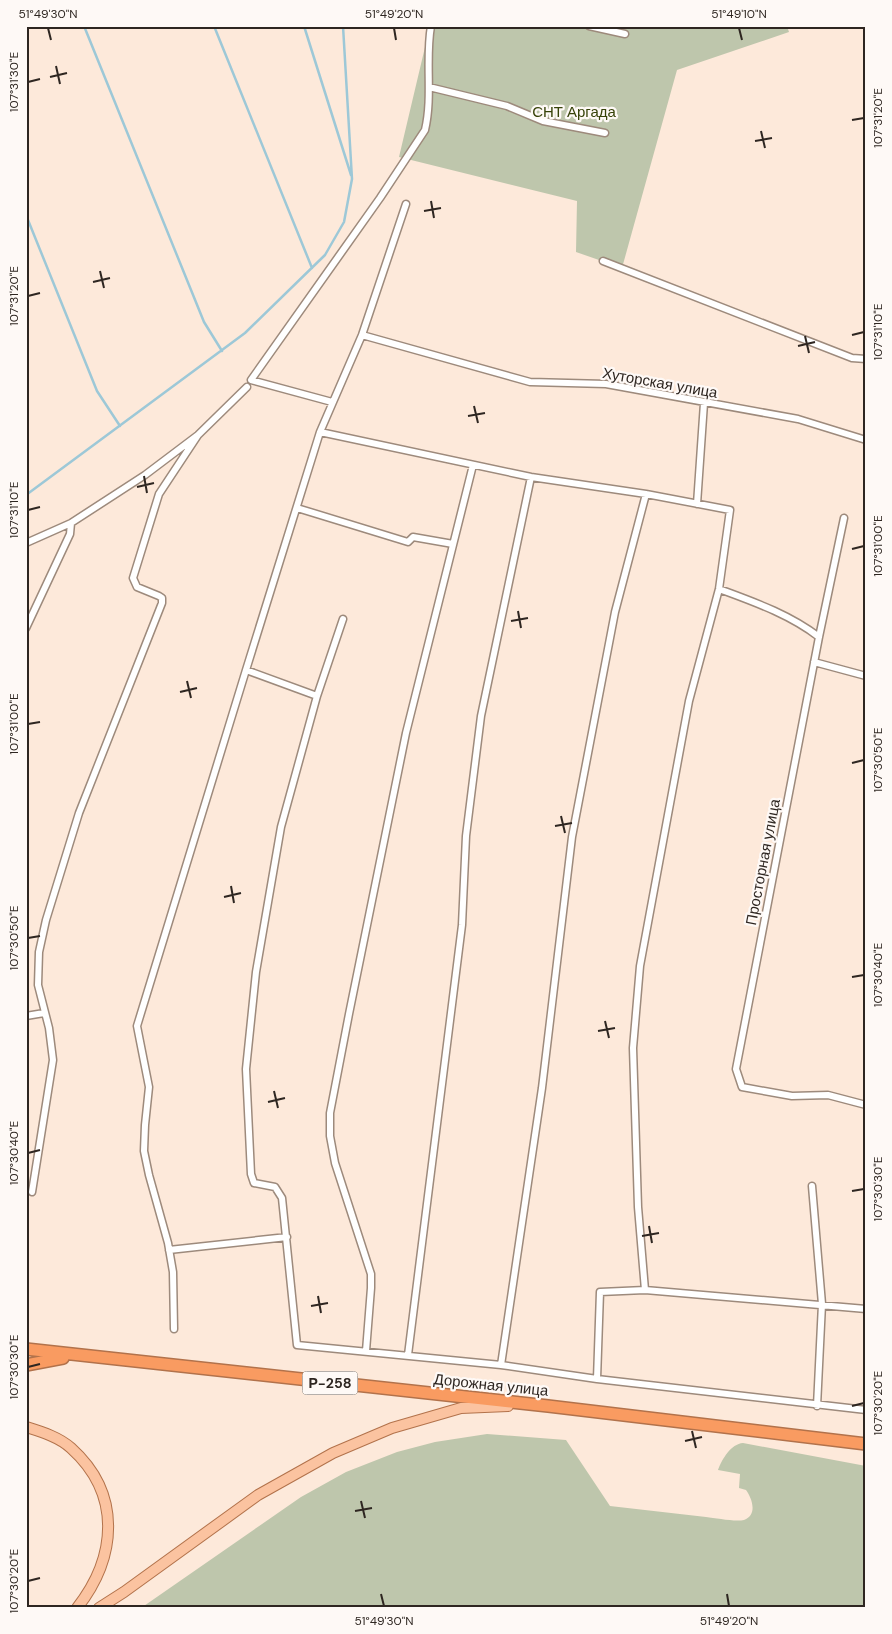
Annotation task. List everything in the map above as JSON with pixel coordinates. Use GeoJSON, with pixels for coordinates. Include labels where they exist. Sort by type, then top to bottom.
{"type":"FeatureCollection","features":[{"type":"Feature","properties":{"kind":"highway"},"geometry":{"type":"LineString","coordinates":[[26,1349],[113,1360]]}},
{"type":"Feature","properties":{"kind":"highway","name":"Р-258"},"geometry":{"type":"LineString","coordinates":[[26,1365],[53,1359],[113,1360]]}},
{"type":"Feature","properties":{"kind":"highway","name":"Дорожная улица"},"geometry":{"type":"LineString","coordinates":[[113,1360],[548,1406],[866,1444]]}},
{"type":"Feature","properties":{"kind":"main road"},"geometry":{"type":"LineString","coordinates":[[99,1608],[258,1495],[333,1453],[392,1428],[461,1408],[548,1406]]}},
{"type":"Feature","properties":{"kind":"main road"},"geometry":{"type":"LineString","coordinates":[[26,1427],[46,1433],[70,1447],[86,1464],[101,1490],[109,1535],[106,1552],[91,1589],[77,1608]]}},
{"type":"Feature","properties":{"kind":"street"},"geometry":{"type":"LineString","coordinates":[[332,402],[251,380],[380,198],[424,130],[428,117],[429,40],[431,26]]}},
{"type":"Feature","properties":{"kind":"street"},"geometry":{"type":"LineString","coordinates":[[589,26],[625,34]]}},
{"type":"Feature","properties":{"kind":"street"},"geometry":{"type":"LineString","coordinates":[[428,87],[507,106],[543,121],[605,133]]}},
{"type":"Feature","properties":{"kind":"street"},"geometry":{"type":"LineString","coordinates":[[174,1329],[174,1272],[144,1151],[149,1087],[137,1026],[320,432],[362,335],[406,204]]}},
{"type":"Feature","properties":{"kind":"street"},"geometry":{"type":"LineString","coordinates":[[603,260],[852,358],[866,359]]}},
{"type":"Feature","properties":{"kind":"street","name":"Хуторская улица"},"geometry":{"type":"LineString","coordinates":[[362,335],[530,382],[606,384],[798,420],[866,440]]}},
{"type":"Feature","properties":{"kind":"street"},"geometry":{"type":"LineString","coordinates":[[26,543],[71,523],[145,475],[198,435],[247,387]]}},
{"type":"Feature","properties":{"kind":"street"},"geometry":{"type":"LineString","coordinates":[[697,504],[704,403]]}},
{"type":"Feature","properties":{"kind":"street"},"geometry":{"type":"LineString","coordinates":[[320,432],[531,477],[646,494],[730,510],[719,589],[689,700],[640,966],[633,1048],[638,1206],[645,1290]]}},
{"type":"Feature","properties":{"kind":"street"},"geometry":{"type":"LineString","coordinates":[[32,1192],[53,1060],[49,1028],[38,986],[39,952],[46,920],[79,813],[162,603],[162,598],[159,596],[137,587],[134,578],[159,494],[198,435]]}},
{"type":"Feature","properties":{"kind":"street"},"geometry":{"type":"LineString","coordinates":[[366,1351],[371,1274],[335,1163],[330,1136],[330,1113],[348,1014],[406,733],[473,465]]}},
{"type":"Feature","properties":{"kind":"street"},"geometry":{"type":"LineString","coordinates":[[408,1355],[462,925],[466,836],[481,716],[531,477]]}},
{"type":"Feature","properties":{"kind":"street"},"geometry":{"type":"LineString","coordinates":[[501,1365],[542,1088],[572,837],[615,612],[646,494]]}},
{"type":"Feature","properties":{"kind":"street"},"geometry":{"type":"LineString","coordinates":[[297,508],[408,542],[413,538],[453,544]]}},
{"type":"Feature","properties":{"kind":"street","name":"Просторная улица"},"geometry":{"type":"LineString","coordinates":[[844,518],[814,662],[736,1069],[742,1087],[792,1096],[828,1096],[866,1105]]}},
{"type":"Feature","properties":{"kind":"street"},"geometry":{"type":"LineString","coordinates":[[26,628],[70,534],[71,523]]}},
{"type":"Feature","properties":{"kind":"street"},"geometry":{"type":"LineString","coordinates":[[719,589],[786,615],[819,637]]}},
{"type":"Feature","properties":{"kind":"street"},"geometry":{"type":"LineString","coordinates":[[342,618],[317,696],[281,827],[256,972],[246,1069],[251,1174],[254,1183],[275,1187],[282,1198],[297,1345],[501,1365],[597,1379],[817,1406],[866,1410]]}},
{"type":"Feature","properties":{"kind":"street"},"geometry":{"type":"LineString","coordinates":[[814,662],[866,676]]}},
{"type":"Feature","properties":{"kind":"street"},"geometry":{"type":"LineString","coordinates":[[246,670],[317,696]]}},
{"type":"Feature","properties":{"kind":"street"},"geometry":{"type":"LineString","coordinates":[[26,1016],[44,1013]]}},
{"type":"Feature","properties":{"kind":"street"},"geometry":{"type":"LineString","coordinates":[[812,1186],[822,1304],[817,1406]]}},
{"type":"Feature","properties":{"kind":"street"},"geometry":{"type":"LineString","coordinates":[[169,1250],[287,1237]]}},
{"type":"Feature","properties":{"kind":"street"},"geometry":{"type":"LineString","coordinates":[[597,1379],[600,1292],[645,1290],[866,1309]]}},
{"type":"Feature","properties":{"kind":"green space","name":"СНТ Аргада"},"geometry":{"type":"Polygon","coordinates":[[[430,26],[787,26],[789,32],[677,70],[622,268],[576,252],[577,201],[399,157],[430,26]]]}},
{"type":"Feature","properties":{"kind":"green space"},"geometry":{"type":"Polygon","coordinates":[[[487,1434],[566,1440],[610,1506],[731,1520],[744,1520],[748,1518],[752,1510],[752,1502],[748,1493],[746,1490],[739,1488],[740,1474],[718,1470],[728,1453],[739,1444],[743,1443],[866,1466],[866,1608],[141,1608],[301,1497],[346,1472],[397,1452],[435,1442],[487,1434]]]}},
{"type":"Feature","properties":{"kind":"waterway"},"geometry":{"type":"LineString","coordinates":[[84,26],[204,322],[222,351]]}},
{"type":"Feature","properties":{"kind":"waterway"},"geometry":{"type":"LineString","coordinates":[[214,26],[312,268]]}},
{"type":"Feature","properties":{"kind":"waterway"},"geometry":{"type":"LineString","coordinates":[[304,26],[351,175]]}},
{"type":"Feature","properties":{"kind":"waterway"},"geometry":{"type":"LineString","coordinates":[[26,495],[245,333],[325,255],[344,222],[352,179],[343,26]]}},
{"type":"Feature","properties":{"kind":"waterway"},"geometry":{"type":"LineString","coordinates":[[26,215],[97,391],[120,426]]}}]}
